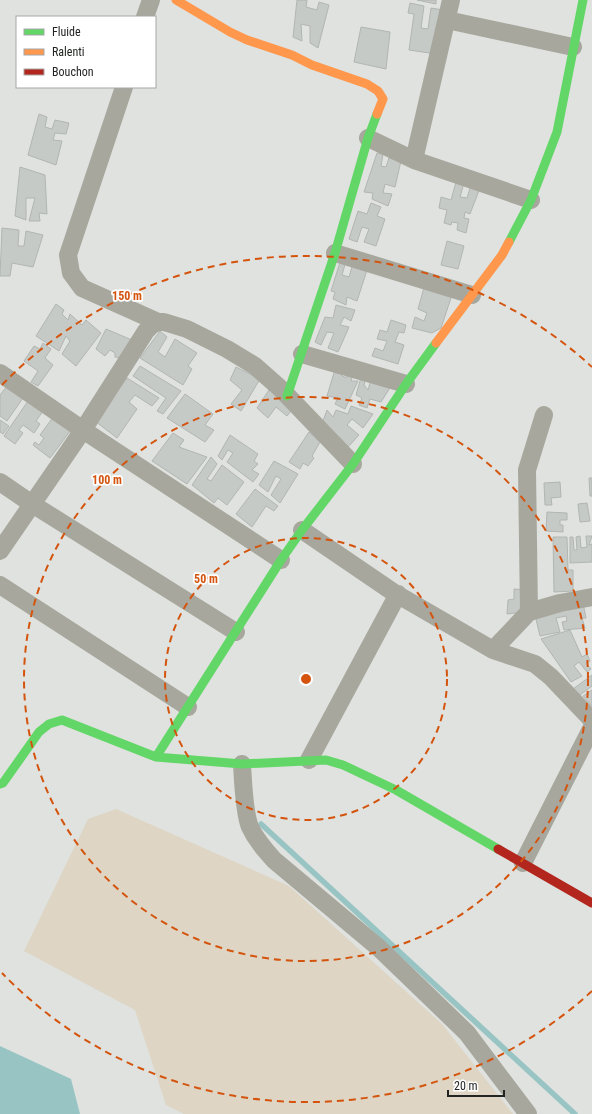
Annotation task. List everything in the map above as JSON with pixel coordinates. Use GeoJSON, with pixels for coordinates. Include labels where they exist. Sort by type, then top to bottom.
{"type":"FeatureCollection","features":[{"type":"Feature","properties":{"kind":"street"},"geometry":{"type":"LineString","coordinates":[[145,16],[151,0]]}},
{"type":"Feature","properties":{"kind":"street"},"geometry":{"type":"LineString","coordinates":[[176,0],[235,34],[292,55],[312,65],[367,84],[378,91],[383,99],[368,138],[335,253],[287,396]]}},
{"type":"Feature","properties":{"kind":"street"},"geometry":{"type":"LineString","coordinates":[[414,160],[451,0]]}},
{"type":"Feature","properties":{"kind":"street"},"geometry":{"type":"LineString","coordinates":[[156,757],[281,560],[353,464],[406,384],[502,255],[531,200],[557,132],[583,0]]}},
{"type":"Feature","properties":{"kind":"street"},"geometry":{"type":"LineString","coordinates":[[447,20],[574,47]]}},
{"type":"Feature","properties":{"kind":"street"},"geometry":{"type":"LineString","coordinates":[[124,88],[68,256],[71,273],[82,288],[158,322],[164,322],[187,329],[227,349],[255,366],[287,396],[353,464]]}},
{"type":"Feature","properties":{"kind":"street"},"geometry":{"type":"LineString","coordinates":[[368,138],[414,160],[531,200]]}},
{"type":"Feature","properties":{"kind":"street"},"geometry":{"type":"LineString","coordinates":[[335,253],[472,295]]}},
{"type":"Feature","properties":{"kind":"street"},"geometry":{"type":"LineString","coordinates":[[0,551],[83,430],[146,331],[158,322]]}},
{"type":"Feature","properties":{"kind":"street"},"geometry":{"type":"LineString","coordinates":[[302,354],[406,384]]}},
{"type":"Feature","properties":{"kind":"street"},"geometry":{"type":"LineString","coordinates":[[0,373],[83,430],[281,560]]}},
{"type":"Feature","properties":{"kind":"street"},"geometry":{"type":"LineString","coordinates":[[529,612],[527,470],[544,415]]}},
{"type":"Feature","properties":{"kind":"street"},"geometry":{"type":"LineString","coordinates":[[0,482],[32,504],[236,632]]}},
{"type":"Feature","properties":{"kind":"street"},"geometry":{"type":"LineString","coordinates":[[302,530],[398,594],[493,650],[535,664],[550,677],[592,720]]}},
{"type":"Feature","properties":{"kind":"street"},"geometry":{"type":"LineString","coordinates":[[0,585],[188,707]]}},
{"type":"Feature","properties":{"kind":"street"},"geometry":{"type":"LineString","coordinates":[[309,760],[398,594]]}},
{"type":"Feature","properties":{"kind":"street"},"geometry":{"type":"LineString","coordinates":[[493,650],[529,612],[560,603],[592,597]]}},
{"type":"Feature","properties":{"kind":"street"},"geometry":{"type":"LineString","coordinates":[[0,784],[3,783],[39,732],[49,724],[62,720],[156,757],[242,764],[326,760],[343,764],[383,784],[592,903]]}},
{"type":"Feature","properties":{"kind":"street"},"geometry":{"type":"LineString","coordinates":[[523,863],[592,727]]}},
{"type":"Feature","properties":{"kind":"street"},"geometry":{"type":"LineString","coordinates":[[242,764],[249,826],[260,844],[274,860],[379,948],[467,1033],[528,1114]]}},
{"type":"Feature","properties":{"kind":"shaded area"},"geometry":{"type":"Polygon","coordinates":[[[116,809],[289,886],[442,1024],[513,1114],[184,1114],[166,1105],[135,1010],[24,951],[88,819],[116,809]]]}},
{"type":"Feature","properties":{"kind":"water"},"geometry":{"type":"Polygon","coordinates":[[[0,1046],[71,1079],[80,1114],[0,1114],[0,1046]]]}},
{"type":"Feature","properties":{"kind":"building"},"geometry":{"type":"Polygon","coordinates":[[[297,0],[307,0],[306,7],[317,10],[319,2],[329,5],[318,48],[310,43],[310,26],[301,24],[302,41],[293,37],[297,0]]]}},
{"type":"Feature","properties":{"kind":"building"},"geometry":{"type":"Polygon","coordinates":[[[417,0],[436,0],[436,4],[417,0]]]}},
{"type":"Feature","properties":{"kind":"building"},"geometry":{"type":"Polygon","coordinates":[[[410,3],[424,6],[421,28],[428,29],[431,8],[443,10],[436,54],[409,50],[414,14],[408,13],[410,3]]]}},
{"type":"Feature","properties":{"kind":"building"},"geometry":{"type":"Polygon","coordinates":[[[361,27],[390,32],[386,69],[354,62],[361,27]]]}},
{"type":"Feature","properties":{"kind":"building"},"geometry":{"type":"Polygon","coordinates":[[[39,114],[47,117],[45,127],[52,129],[55,120],[69,123],[66,134],[55,133],[53,140],[62,141],[56,165],[28,155],[39,114]]]}},
{"type":"Feature","properties":{"kind":"building"},"geometry":{"type":"Polygon","coordinates":[[[377,153],[383,154],[381,166],[386,167],[389,158],[401,161],[395,187],[385,184],[383,193],[392,194],[388,206],[372,199],[373,193],[364,192],[377,153]]]}},
{"type":"Feature","properties":{"kind":"building"},"geometry":{"type":"Polygon","coordinates":[[[20,167],[45,175],[47,214],[39,213],[40,221],[29,221],[35,198],[26,198],[26,220],[15,216],[20,167]]]}},
{"type":"Feature","properties":{"kind":"building"},"geometry":{"type":"Polygon","coordinates":[[[456,182],[464,183],[460,197],[467,198],[471,185],[480,188],[470,214],[465,212],[464,218],[469,219],[466,233],[457,230],[458,223],[452,222],[451,225],[444,223],[447,210],[439,208],[441,197],[451,200],[456,182]]]}},
{"type":"Feature","properties":{"kind":"building"},"geometry":{"type":"Polygon","coordinates":[[[371,203],[381,207],[377,216],[385,219],[376,246],[364,242],[369,229],[362,227],[357,242],[349,239],[358,211],[367,214],[371,203]]]}},
{"type":"Feature","properties":{"kind":"building"},"geometry":{"type":"Polygon","coordinates":[[[2,228],[19,230],[18,246],[24,246],[26,231],[43,235],[33,267],[12,263],[10,276],[0,276],[2,228]]]}},
{"type":"Feature","properties":{"kind":"building"},"geometry":{"type":"Polygon","coordinates":[[[447,241],[464,246],[458,269],[441,265],[447,241]]]}},
{"type":"Feature","properties":{"kind":"building"},"geometry":{"type":"Polygon","coordinates":[[[341,259],[346,261],[342,275],[349,277],[354,260],[368,267],[357,301],[347,297],[346,305],[333,299],[335,292],[331,291],[341,259]]]}},
{"type":"Feature","properties":{"kind":"building"},"geometry":{"type":"Polygon","coordinates":[[[425,284],[453,292],[441,328],[432,333],[412,328],[415,317],[424,321],[427,313],[418,309],[425,284]]]}},
{"type":"Feature","properties":{"kind":"building"},"geometry":{"type":"Polygon","coordinates":[[[56,304],[64,310],[62,314],[68,320],[70,314],[82,325],[86,320],[101,333],[76,366],[62,354],[70,341],[66,336],[59,351],[36,336],[56,304]]]}},
{"type":"Feature","properties":{"kind":"building"},"geometry":{"type":"Polygon","coordinates":[[[336,305],[355,310],[351,321],[344,317],[340,325],[349,327],[338,352],[328,348],[334,333],[327,332],[321,345],[315,342],[325,317],[333,318],[336,305]]]}},
{"type":"Feature","properties":{"kind":"building"},"geometry":{"type":"Polygon","coordinates":[[[391,320],[406,325],[404,333],[399,332],[395,342],[404,345],[398,364],[372,356],[375,348],[383,351],[387,341],[377,339],[380,330],[387,332],[391,320]]]}},
{"type":"Feature","properties":{"kind":"building"},"geometry":{"type":"Polygon","coordinates":[[[106,329],[132,340],[121,358],[115,357],[115,353],[110,350],[105,356],[96,349],[106,329]]]}},
{"type":"Feature","properties":{"kind":"building"},"geometry":{"type":"Polygon","coordinates":[[[160,331],[167,337],[158,352],[165,357],[175,339],[197,353],[188,366],[192,369],[183,385],[140,358],[160,331]]]}},
{"type":"Feature","properties":{"kind":"building"},"geometry":{"type":"Polygon","coordinates":[[[43,343],[51,349],[45,358],[53,365],[38,386],[31,382],[38,371],[24,361],[34,346],[40,349],[43,343]]]}},
{"type":"Feature","properties":{"kind":"building"},"geometry":{"type":"Polygon","coordinates":[[[140,366],[181,391],[163,414],[157,411],[166,398],[133,376],[140,366]]]}},
{"type":"Feature","properties":{"kind":"building"},"geometry":{"type":"Polygon","coordinates":[[[336,366],[341,367],[341,375],[346,378],[347,371],[353,374],[351,381],[358,381],[345,409],[335,404],[338,398],[327,396],[336,366]]]}},
{"type":"Feature","properties":{"kind":"building"},"geometry":{"type":"Polygon","coordinates":[[[236,367],[260,379],[241,411],[231,404],[242,390],[230,380],[236,367]]]}},
{"type":"Feature","properties":{"kind":"building"},"geometry":{"type":"Polygon","coordinates":[[[362,374],[366,378],[364,385],[368,390],[371,379],[391,386],[381,402],[370,399],[367,408],[359,405],[362,398],[356,395],[362,374]]]}},
{"type":"Feature","properties":{"kind":"building"},"geometry":{"type":"Polygon","coordinates":[[[127,378],[159,398],[152,406],[135,395],[129,402],[137,409],[117,438],[95,421],[127,378]]]}},
{"type":"Feature","properties":{"kind":"building"},"geometry":{"type":"Polygon","coordinates":[[[7,386],[23,398],[7,421],[0,416],[0,395],[7,386]]]}},
{"type":"Feature","properties":{"kind":"building"},"geometry":{"type":"Polygon","coordinates":[[[271,387],[294,407],[287,416],[276,407],[268,418],[257,408],[271,387]]]}},
{"type":"Feature","properties":{"kind":"building"},"geometry":{"type":"Polygon","coordinates":[[[185,394],[213,414],[205,425],[214,430],[205,442],[167,418],[185,394]]]}},
{"type":"Feature","properties":{"kind":"building"},"geometry":{"type":"Polygon","coordinates":[[[28,401],[43,411],[36,421],[40,424],[34,433],[23,425],[19,430],[23,433],[15,444],[4,436],[28,401]]]}},
{"type":"Feature","properties":{"kind":"building"},"geometry":{"type":"Polygon","coordinates":[[[351,406],[373,414],[363,428],[352,419],[347,425],[359,435],[348,447],[323,421],[327,410],[333,417],[336,410],[348,414],[351,406]]]}},
{"type":"Feature","properties":{"kind":"building"},"geometry":{"type":"Polygon","coordinates":[[[56,413],[74,426],[50,458],[33,445],[35,442],[39,445],[44,438],[40,435],[56,413]]]}},
{"type":"Feature","properties":{"kind":"building"},"geometry":{"type":"Polygon","coordinates":[[[0,420],[9,426],[3,434],[0,432],[0,420]]]}},
{"type":"Feature","properties":{"kind":"building"},"geometry":{"type":"Polygon","coordinates":[[[309,432],[320,442],[312,456],[314,458],[308,466],[303,463],[300,469],[289,462],[309,432]]]}},
{"type":"Feature","properties":{"kind":"building"},"geometry":{"type":"Polygon","coordinates":[[[173,433],[184,440],[179,447],[207,457],[187,484],[152,461],[173,433]]]}},
{"type":"Feature","properties":{"kind":"building"},"geometry":{"type":"Polygon","coordinates":[[[230,435],[258,454],[254,461],[258,464],[252,470],[259,474],[253,482],[227,462],[233,453],[228,450],[222,460],[218,456],[230,435]]]}},
{"type":"Feature","properties":{"kind":"building"},"geometry":{"type":"Polygon","coordinates":[[[211,457],[217,464],[207,479],[211,481],[222,465],[244,482],[227,505],[218,498],[214,503],[192,485],[211,457]]]}},
{"type":"Feature","properties":{"kind":"building"},"geometry":{"type":"Polygon","coordinates":[[[274,461],[298,474],[280,503],[271,495],[281,479],[276,476],[268,492],[259,485],[274,461]]]}},
{"type":"Feature","properties":{"kind":"building"},"geometry":{"type":"Polygon","coordinates":[[[589,478],[592,478],[592,496],[590,496],[589,478]]]}},
{"type":"Feature","properties":{"kind":"building"},"geometry":{"type":"Polygon","coordinates":[[[560,482],[561,497],[551,498],[552,505],[545,505],[544,483],[560,482]]]}},
{"type":"Feature","properties":{"kind":"building"},"geometry":{"type":"Polygon","coordinates":[[[255,489],[278,506],[274,511],[266,506],[252,527],[236,514],[255,489]]]}},
{"type":"Feature","properties":{"kind":"building"},"geometry":{"type":"Polygon","coordinates":[[[587,503],[590,521],[580,522],[578,504],[587,503]]]}},
{"type":"Feature","properties":{"kind":"building"},"geometry":{"type":"Polygon","coordinates":[[[547,512],[567,513],[567,520],[560,520],[560,525],[563,525],[563,532],[546,531],[547,512]]]}},
{"type":"Feature","properties":{"kind":"building"},"geometry":{"type":"Polygon","coordinates":[[[580,536],[581,548],[587,547],[586,536],[592,536],[589,545],[592,544],[592,562],[570,563],[570,537],[573,537],[574,550],[577,550],[576,537],[580,536]]]}},
{"type":"Feature","properties":{"kind":"building"},"geometry":{"type":"Polygon","coordinates":[[[553,537],[567,537],[568,570],[573,570],[573,591],[554,592],[553,537]]]}},
{"type":"Feature","properties":{"kind":"building"},"geometry":{"type":"Polygon","coordinates":[[[514,589],[528,590],[524,612],[507,614],[508,600],[514,599],[514,589]]]}},
{"type":"Feature","properties":{"kind":"building"},"geometry":{"type":"Polygon","coordinates":[[[583,603],[586,618],[582,618],[585,628],[564,630],[562,622],[567,621],[566,616],[556,618],[560,632],[540,636],[535,615],[583,603]]]}},
{"type":"Feature","properties":{"kind":"building"},"geometry":{"type":"Polygon","coordinates":[[[570,630],[582,657],[587,654],[590,661],[586,663],[591,669],[587,672],[579,662],[574,666],[582,676],[571,682],[541,639],[570,630]]]}},
{"type":"Feature","properties":{"kind":"building"},"geometry":{"type":"Polygon","coordinates":[[[592,675],[592,686],[580,695],[573,689],[592,675]]]}},
{"type":"Feature","properties":{"kind":"building"},"geometry":{"type":"Polygon","coordinates":[[[592,690],[592,706],[583,696],[592,690]]]}},
{"type":"Feature","properties":{"kind":"waterway"},"geometry":{"type":"LineString","coordinates":[[261,824],[575,1114]]}},
{"type":"Feature","properties":{"kind":"traffic: fast"},"geometry":{"type":"LineString","coordinates":[[509,242],[531,200],[557,132],[583,0]]}},
{"type":"Feature","properties":{"kind":"traffic: fast"},"geometry":{"type":"LineString","coordinates":[[287,396],[335,253],[368,138],[377,114]]}},
{"type":"Feature","properties":{"kind":"traffic: fast"},"geometry":{"type":"LineString","coordinates":[[156,757],[281,560],[353,464],[406,384],[436,343]]}},
{"type":"Feature","properties":{"kind":"traffic: fast"},"geometry":{"type":"LineString","coordinates":[[0,784],[3,783],[39,732],[49,724],[62,720],[156,757],[242,764],[326,760],[343,765],[396,790],[498,849]]}},
{"type":"Feature","properties":{"kind":"traffic: slow"},"geometry":{"type":"LineString","coordinates":[[176,0],[230,32],[247,40],[292,55],[312,65],[367,84],[378,91],[383,99],[377,114]]}},
{"type":"Feature","properties":{"kind":"traffic: slow"},"geometry":{"type":"LineString","coordinates":[[436,343],[502,255],[509,242]]}},
{"type":"Feature","properties":{"kind":"traffic: jam"},"geometry":{"type":"LineString","coordinates":[[498,849],[592,903]]}}]}
